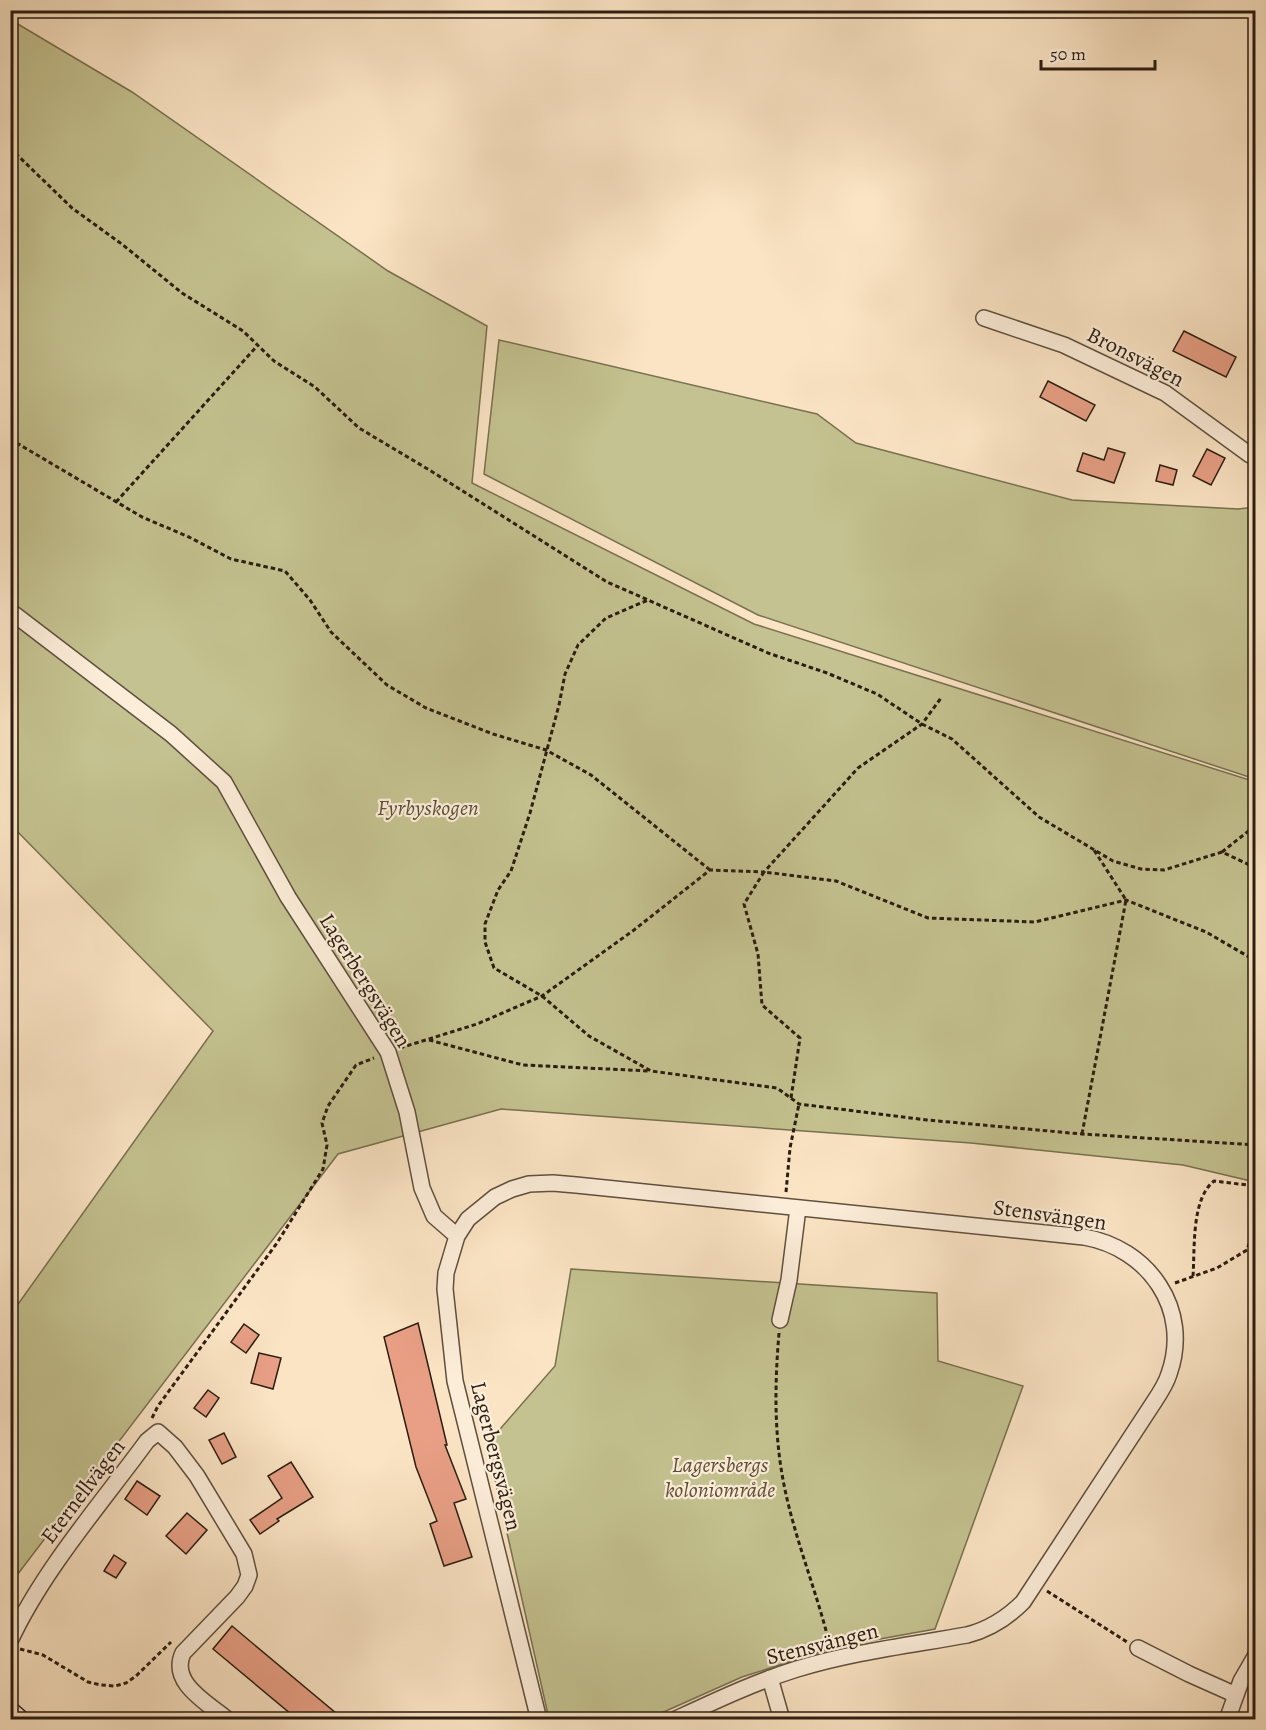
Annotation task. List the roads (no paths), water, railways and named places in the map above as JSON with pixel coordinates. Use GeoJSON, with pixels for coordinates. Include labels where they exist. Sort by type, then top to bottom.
{"type":"FeatureCollection","features":[{"type":"Feature","properties":{"kind":"main road"},"geometry":{"type":"LineString","coordinates":[[10,1713],[18,1719]]}},
{"type":"Feature","properties":{"kind":"street","name":"Bronsvägen"},"geometry":{"type":"LineString","coordinates":[[984,318],[1064,345],[1165,393],[1250,454],[1256,455]]}},
{"type":"Feature","properties":{"kind":"street","name":"Lagerbergsvägen"},"geometry":{"type":"LineString","coordinates":[[10,611],[171,734],[224,782],[288,897],[388,1052],[407,1112],[422,1188],[434,1216],[457,1236],[446,1273],[445,1289],[455,1381],[539,1719]]}},
{"type":"Feature","properties":{"kind":"street","name":"Stensvängen"},"geometry":{"type":"LineString","coordinates":[[457,1236],[468,1219],[495,1197],[529,1184],[553,1183],[1099,1240],[1129,1253],[1154,1276],[1161,1288],[1171,1311],[1174,1327],[1173,1358],[1169,1375],[1154,1402],[1035,1584],[1023,1602],[1010,1615],[982,1631],[834,1659],[770,1678],[674,1719]]}},
{"type":"Feature","properties":{"kind":"street"},"geometry":{"type":"LineString","coordinates":[[780,1320],[789,1280],[792,1207]]}},
{"type":"Feature","properties":{"kind":"street","name":"Eternellvägen"},"geometry":{"type":"LineString","coordinates":[[13,1644],[21,1617],[43,1581],[147,1441],[158,1432],[186,1460],[226,1523],[247,1563],[249,1575],[245,1586],[183,1653],[179,1662],[178,1671],[187,1686],[228,1719]]}},
{"type":"Feature","properties":{"kind":"street"},"geometry":{"type":"LineString","coordinates":[[1138,1648],[1236,1695]]}},
{"type":"Feature","properties":{"kind":"street"},"geometry":{"type":"LineString","coordinates":[[1227,1719],[1256,1655]]}},
{"type":"Feature","properties":{"kind":"street"},"geometry":{"type":"LineString","coordinates":[[770,1678],[782,1719]]}},
{"type":"Feature","properties":{"kind":"park label","name":"Fyrbyskogen"},"geometry":{"type":"Point","coordinates":[428,807]}},
{"type":"Feature","properties":{"kind":"park label","name":"Lagersbergs koloniområde"},"geometry":{"type":"Point","coordinates":[720,1476]}}]}
